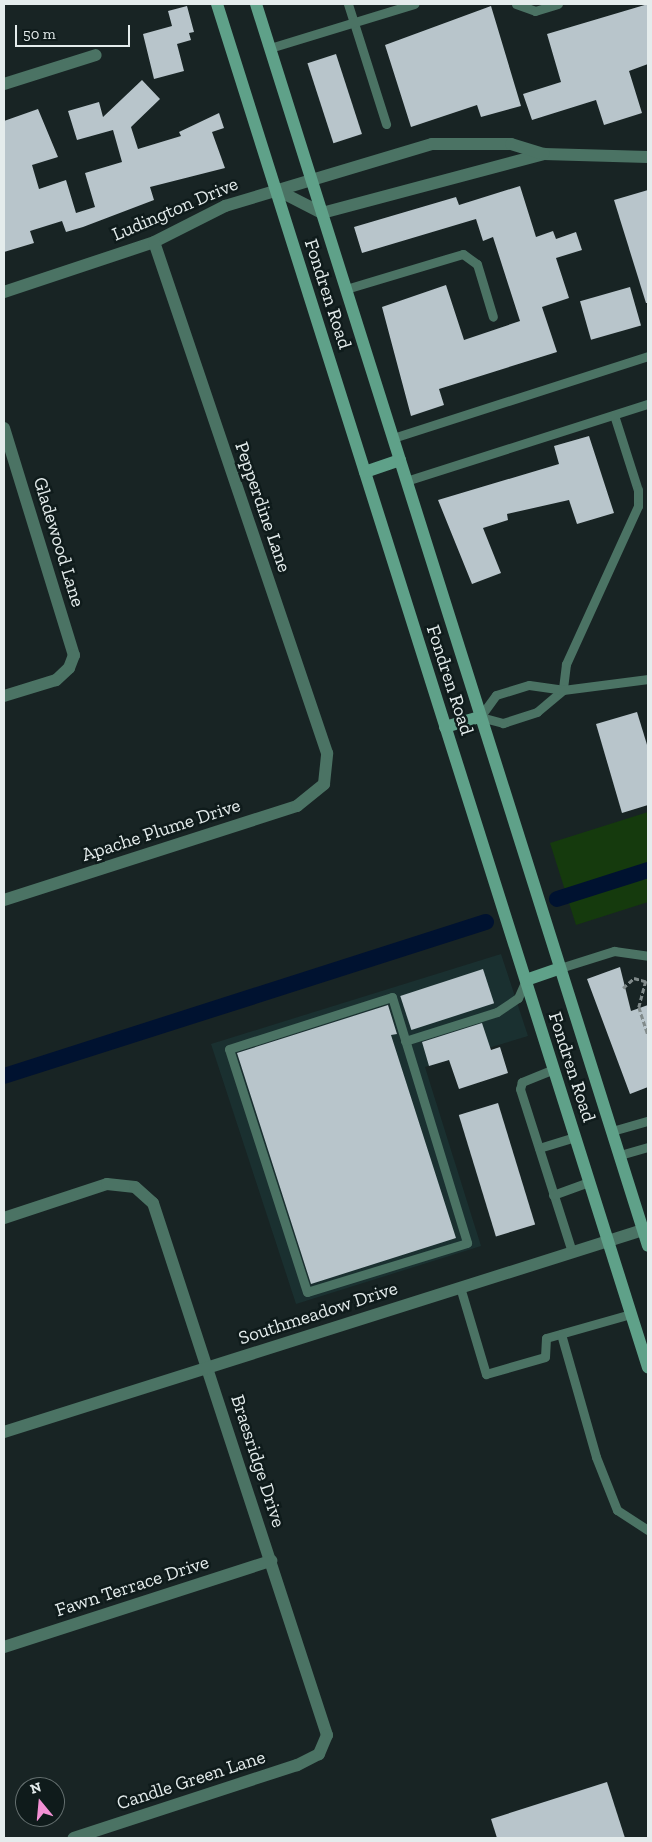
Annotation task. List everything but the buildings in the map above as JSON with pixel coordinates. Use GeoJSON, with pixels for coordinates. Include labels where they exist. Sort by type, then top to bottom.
{"type":"FeatureCollection","features":[{"type":"Feature","properties":{"kind":"main road","name":"Fondren Road"},"geometry":{"type":"LineString","coordinates":[[217,4],[648,1368]]}},
{"type":"Feature","properties":{"kind":"main road","name":"Fondren Road"},"geometry":{"type":"LineString","coordinates":[[256,4],[648,1246]]}},
{"type":"Feature","properties":{"kind":"main road"},"geometry":{"type":"LineString","coordinates":[[365,472],[400,460]]}},
{"type":"Feature","properties":{"kind":"main road"},"geometry":{"type":"LineString","coordinates":[[445,727],[480,717]]}},
{"type":"Feature","properties":{"kind":"main road"},"geometry":{"type":"LineString","coordinates":[[526,980],[560,968]]}},
{"type":"Feature","properties":{"kind":"street"},"geometry":{"type":"LineString","coordinates":[[4,84],[96,55]]}},
{"type":"Feature","properties":{"kind":"street","name":"Ludington Drive"},"geometry":{"type":"LineString","coordinates":[[4,292],[154,242],[184,223],[275,189],[432,144],[511,144],[544,154],[648,157]]}},
{"type":"Feature","properties":{"kind":"street","name":"Ludington Drive"},"geometry":{"type":"LineString","coordinates":[[322,213],[544,154]]}},
{"type":"Feature","properties":{"kind":"street"},"geometry":{"type":"LineString","coordinates":[[275,189],[322,213]]}},
{"type":"Feature","properties":{"kind":"street","name":"Pepperdine Lane"},"geometry":{"type":"LineString","coordinates":[[154,242],[327,753],[324,784]]}},
{"type":"Feature","properties":{"kind":"street","name":"Gladewood Lane"},"geometry":{"type":"LineString","coordinates":[[4,428],[74,655],[69,668],[56,680],[4,696]]}},
{"type":"Feature","properties":{"kind":"street","name":"Apache Plume Drive"},"geometry":{"type":"LineString","coordinates":[[4,900],[297,806],[324,784]]}},
{"type":"Feature","properties":{"kind":"street","name":"Braesridge Drive"},"geometry":{"type":"LineString","coordinates":[[4,1218],[107,1184],[135,1187],[153,1203],[320,1707],[327,1734],[319,1754]]}},
{"type":"Feature","properties":{"kind":"street","name":"Southmeadow Drive"},"geometry":{"type":"LineString","coordinates":[[4,1432],[643,1230]]}},
{"type":"Feature","properties":{"kind":"street","name":"Fawn Terrace Drive"},"geometry":{"type":"LineString","coordinates":[[4,1647],[271,1561]]}},
{"type":"Feature","properties":{"kind":"street","name":"Candle Green Lane"},"geometry":{"type":"LineString","coordinates":[[74,1838],[297,1765],[319,1754]]}},
{"type":"Feature","properties":{"kind":"lane"},"geometry":{"type":"LineString","coordinates":[[348,4],[386,124]]}},
{"type":"Feature","properties":{"kind":"lane"},"geometry":{"type":"LineString","coordinates":[[270,48],[414,4]]}},
{"type":"Feature","properties":{"kind":"lane"},"geometry":{"type":"LineString","coordinates":[[516,4],[535,11],[558,4]]}},
{"type":"Feature","properties":{"kind":"lane"},"geometry":{"type":"LineString","coordinates":[[346,289],[463,254],[478,264],[493,317]]}},
{"type":"Feature","properties":{"kind":"lane"},"geometry":{"type":"LineString","coordinates":[[393,438],[648,356]]}},
{"type":"Feature","properties":{"kind":"lane"},"geometry":{"type":"LineString","coordinates":[[406,480],[648,404]]}},
{"type":"Feature","properties":{"kind":"lane"},"geometry":{"type":"LineString","coordinates":[[614,415],[638,490],[638,506],[566,664],[563,690],[537,712],[503,723],[480,717],[496,694],[529,684],[563,690],[648,679]]}},
{"type":"Feature","properties":{"kind":"lane"},"geometry":{"type":"LineString","coordinates":[[560,968],[614,951],[648,956]]}},
{"type":"Feature","properties":{"kind":"lane"},"geometry":{"type":"LineString","coordinates":[[405,1041],[497,1012],[518,998],[526,980]]}},
{"type":"Feature","properties":{"kind":"lane"},"geometry":{"type":"LineString","coordinates":[[392,997],[405,1041],[467,1243],[307,1292],[229,1050],[392,997]]}},
{"type":"Feature","properties":{"kind":"lane"},"geometry":{"type":"LineString","coordinates":[[554,1069],[522,1082],[520,1089],[572,1252]]}},
{"type":"Feature","properties":{"kind":"lane"},"geometry":{"type":"LineString","coordinates":[[612,1131],[648,1121]]}},
{"type":"Feature","properties":{"kind":"lane"},"geometry":{"type":"LineString","coordinates":[[539,1148],[575,1137]]}},
{"type":"Feature","properties":{"kind":"lane"},"geometry":{"type":"LineString","coordinates":[[620,1155],[648,1147]]}},
{"type":"Feature","properties":{"kind":"lane"},"geometry":{"type":"LineString","coordinates":[[553,1195],[589,1182]]}},
{"type":"Feature","properties":{"kind":"lane"},"geometry":{"type":"LineString","coordinates":[[460,1287],[486,1374],[545,1357],[546,1338],[631,1314]]}},
{"type":"Feature","properties":{"kind":"lane"},"geometry":{"type":"LineString","coordinates":[[561,1334],[596,1457],[617,1510],[648,1530]]}},
{"type":"Feature","properties":{"kind":"path"},"geometry":{"type":"LineString","coordinates":[[623,988],[634,978],[647,982],[639,1007],[648,1034]]}},
{"type":"Feature","properties":{"kind":"shaded area"},"geometry":{"type":"Polygon","coordinates":[[[501,954],[528,1036],[425,1067],[481,1246],[296,1304],[211,1044],[501,954]]]}},
{"type":"Feature","properties":{"kind":"green space"},"geometry":{"type":"Polygon","coordinates":[[[648,812],[648,902],[576,925],[550,843],[648,812]]]}},
{"type":"Feature","properties":{"kind":"waterway"},"geometry":{"type":"LineString","coordinates":[[557,899],[648,870]]}},
{"type":"Feature","properties":{"kind":"waterway"},"geometry":{"type":"LineString","coordinates":[[4,1076],[486,922]]}}]}
